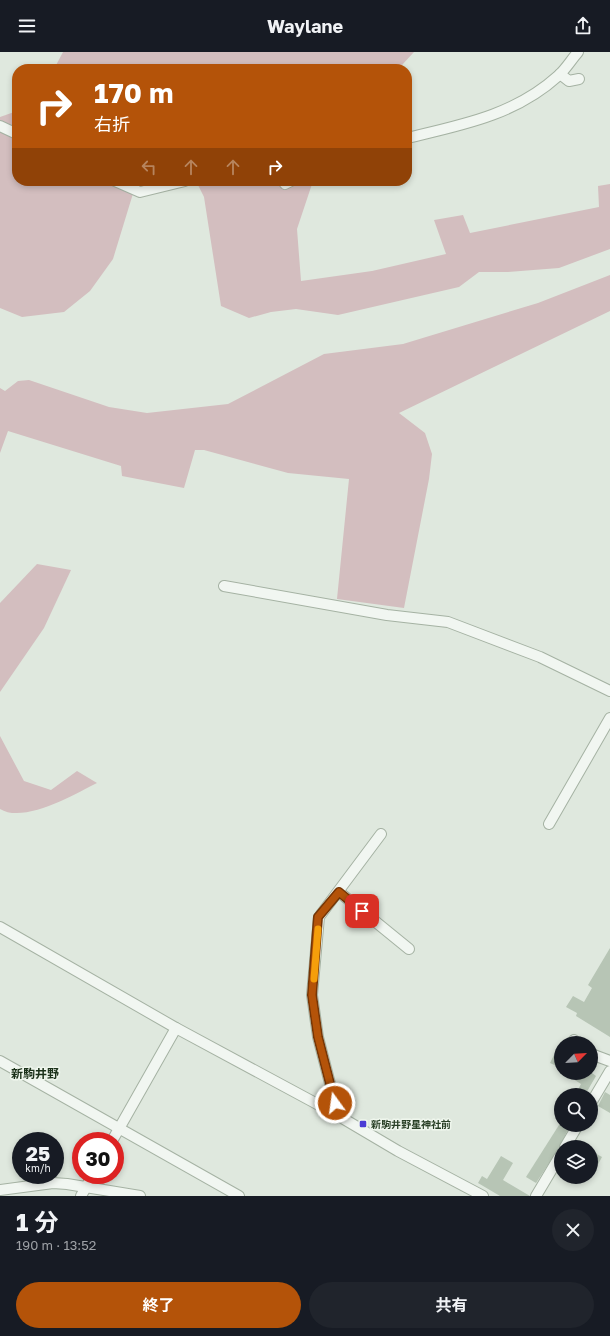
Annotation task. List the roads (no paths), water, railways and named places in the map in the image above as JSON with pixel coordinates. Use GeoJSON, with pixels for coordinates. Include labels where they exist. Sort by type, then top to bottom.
{"type":"FeatureCollection","features":[{"type":"Feature","properties":{"kind":"street"},"geometry":{"type":"LineString","coordinates":[[412,137],[474,121],[507,110],[537,92],[560,74],[578,52]]}},
{"type":"Feature","properties":{"kind":"street"},"geometry":{"type":"LineString","coordinates":[[560,74],[569,81],[579,79]]}},
{"type":"Feature","properties":{"kind":"street"},"geometry":{"type":"LineString","coordinates":[[0,126],[12,132]]}},
{"type":"Feature","properties":{"kind":"street"},"geometry":{"type":"LineString","coordinates":[[126,186],[140,192],[165,186]]}},
{"type":"Feature","properties":{"kind":"street"},"geometry":{"type":"LineString","coordinates":[[224,586],[387,614],[448,622],[540,657],[610,691]]}},
{"type":"Feature","properties":{"kind":"street"},"geometry":{"type":"LineString","coordinates":[[549,824],[610,718]]}},
{"type":"Feature","properties":{"kind":"street"},"geometry":{"type":"LineString","coordinates":[[332,1112],[335,1103],[318,1037],[312,995],[318,917],[339,892],[381,834]]}},
{"type":"Feature","properties":{"kind":"street"},"geometry":{"type":"LineString","coordinates":[[339,892],[409,949]]}},
{"type":"Feature","properties":{"kind":"street"},"geometry":{"type":"LineString","coordinates":[[0,927],[176,1028],[332,1112],[398,1151],[482,1196]]}},
{"type":"Feature","properties":{"kind":"street"},"geometry":{"type":"LineString","coordinates":[[118,1132],[176,1028]]}},
{"type":"Feature","properties":{"kind":"street"},"geometry":{"type":"LineString","coordinates":[[598,1057],[610,1061]]}},
{"type":"Feature","properties":{"kind":"street"},"geometry":{"type":"LineString","coordinates":[[0,1061],[239,1196]]}},
{"type":"Feature","properties":{"kind":"street"},"geometry":{"type":"LineString","coordinates":[[598,1091],[610,1071]]}},
{"type":"Feature","properties":{"kind":"street"},"geometry":{"type":"LineString","coordinates":[[536,1196],[554,1166]]}},
{"type":"Feature","properties":{"kind":"street"},"geometry":{"type":"LineString","coordinates":[[2,1192],[53,1183],[67,1184],[83,1192],[140,1196]]}},
{"type":"Feature","properties":{"kind":"place","name":"新駒井野星神社前"},"geometry":{"type":"Point","coordinates":[363,1124]}},
{"type":"Feature","properties":{"kind":"district","name":"新駒井野"},"geometry":{"type":"Point","coordinates":[35,1073]}}]}
